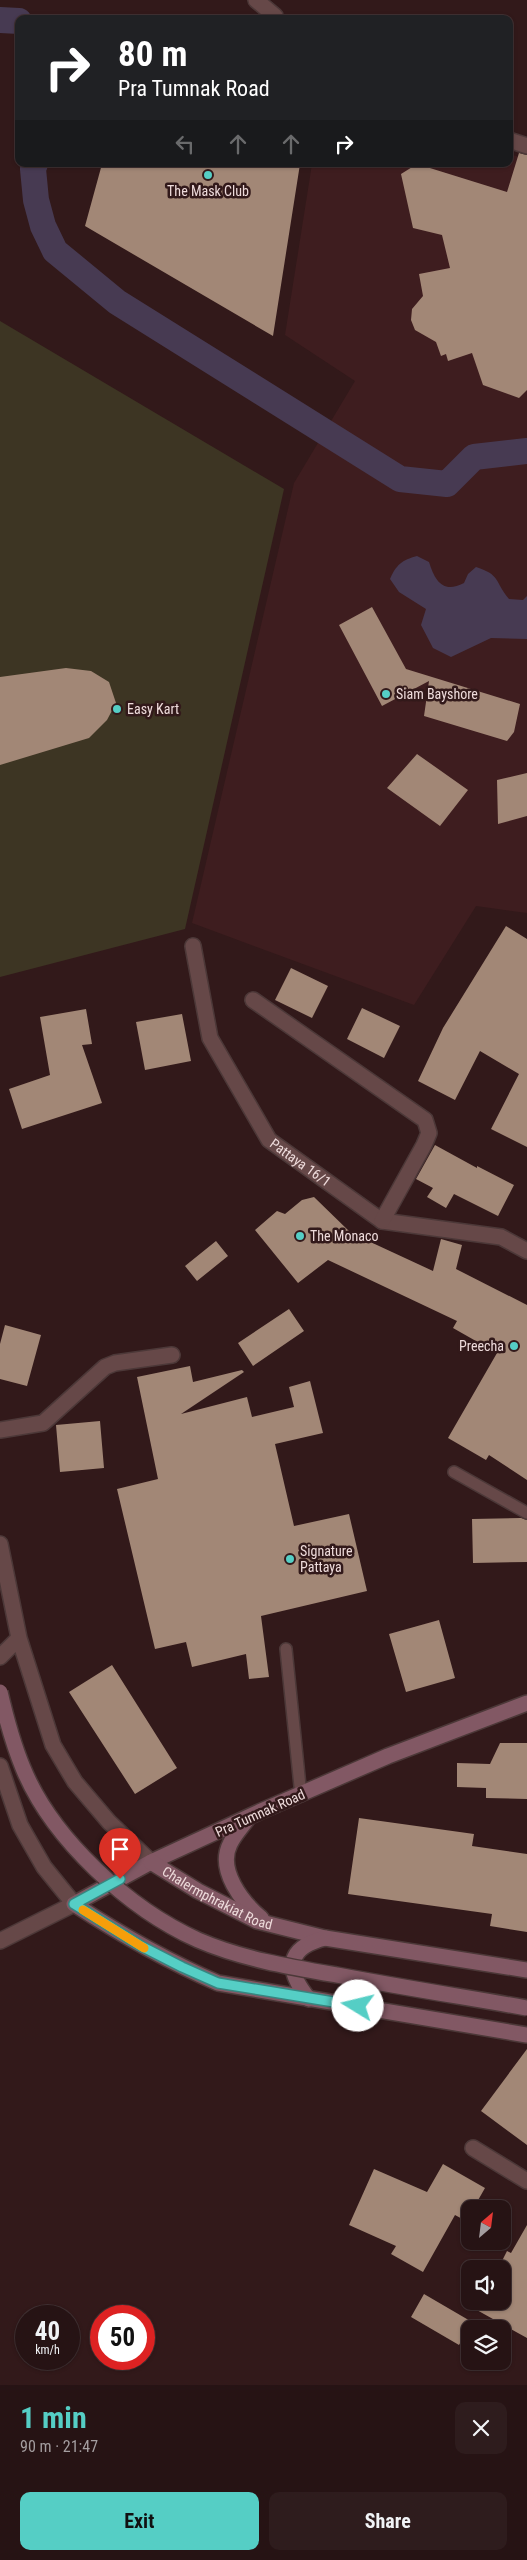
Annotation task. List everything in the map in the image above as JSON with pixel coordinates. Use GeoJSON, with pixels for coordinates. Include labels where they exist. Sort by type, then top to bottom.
{"type":"FeatureCollection","features":[{"type":"Feature","properties":{"kind":"main road"},"geometry":{"type":"LineString","coordinates":[[0,1692],[8,1726],[24,1770],[49,1813],[80,1854],[116,1889],[156,1918],[198,1940],[278,1965],[527,2008]]}},
{"type":"Feature","properties":{"kind":"main road","name":"Pra Tumnak Road"},"geometry":{"type":"LineString","coordinates":[[74,1904],[151,1862],[249,1817],[301,1796],[388,1756],[527,1703]]}},
{"type":"Feature","properties":{"kind":"main road"},"geometry":{"type":"LineString","coordinates":[[249,1817],[230,1844],[226,1859],[235,1888],[249,1908],[267,1924]]}},
{"type":"Feature","properties":{"kind":"main road","name":"Chalermphrakiat Road"},"geometry":{"type":"LineString","coordinates":[[151,1862],[198,1892],[267,1924],[324,1938],[527,1970]]}},
{"type":"Feature","properties":{"kind":"main road"},"geometry":{"type":"LineString","coordinates":[[74,1904],[141,1946],[218,1983],[527,2035]]}},
{"type":"Feature","properties":{"kind":"main road"},"geometry":{"type":"LineString","coordinates":[[308,1999],[296,1984],[292,1965],[296,1951],[309,1942],[324,1938]]}},
{"type":"Feature","properties":{"kind":"street"},"geometry":{"type":"LineString","coordinates":[[256,0],[275,15]]}},
{"type":"Feature","properties":{"kind":"street"},"geometry":{"type":"LineString","coordinates":[[513,141],[527,146]]}},
{"type":"Feature","properties":{"kind":"street","name":"Pattaya 16/1"},"geometry":{"type":"LineString","coordinates":[[193,946],[210,1038],[269,1140],[382,1221],[501,1237],[527,1251]]}},
{"type":"Feature","properties":{"kind":"street"},"geometry":{"type":"LineString","coordinates":[[253,1000],[426,1120],[429,1133],[424,1145],[382,1221]]}},
{"type":"Feature","properties":{"kind":"street"},"geometry":{"type":"LineString","coordinates":[[0,1430],[43,1423],[105,1367],[115,1363],[172,1355]]}},
{"type":"Feature","properties":{"kind":"street","name":"Chalermphrakiat Road"},"geometry":{"type":"LineString","coordinates":[[0,1544],[19,1638],[53,1745],[75,1782],[109,1822],[151,1862]]}},
{"type":"Feature","properties":{"kind":"street"},"geometry":{"type":"LineString","coordinates":[[0,1657],[19,1638]]}},
{"type":"Feature","properties":{"kind":"street"},"geometry":{"type":"LineString","coordinates":[[0,1766],[20,1826],[44,1867],[74,1904]]}},
{"type":"Feature","properties":{"kind":"street","name":"Pra Tumnak Road"},"geometry":{"type":"LineString","coordinates":[[0,1941],[74,1904]]}},
{"type":"Feature","properties":{"kind":"street"},"geometry":{"type":"LineString","coordinates":[[474,2148],[527,2181]]}},
{"type":"Feature","properties":{"kind":"lane"},"geometry":{"type":"LineString","coordinates":[[454,1472],[527,1513]]}},
{"type":"Feature","properties":{"kind":"lane"},"geometry":{"type":"LineString","coordinates":[[286,1649],[301,1796]]}},
{"type":"Feature","properties":{"kind":"shaded area","name":"Siam Bayshore"},"geometry":{"type":"Polygon","coordinates":[[[513,155],[527,159],[527,913],[476,906],[414,1005],[192,923],[294,483],[355,381],[285,335],[312,167],[513,167],[513,155]]]}},
{"type":"Feature","properties":{"kind":"shaded area","name":"Easy Kart"},"geometry":{"type":"Polygon","coordinates":[[[0,321],[284,489],[185,929],[0,977],[0,321]]]}},
{"type":"Feature","properties":{"kind":"shaded area"},"geometry":{"type":"Polygon","coordinates":[[[417,556],[429,562],[437,580],[445,586],[451,587],[464,583],[468,574],[476,567],[490,573],[509,599],[523,600],[527,596],[527,639],[491,638],[451,657],[433,648],[421,625],[426,609],[399,592],[390,579],[400,564],[407,559],[417,556]]]}},
{"type":"Feature","properties":{"kind":"building"},"geometry":{"type":"Polygon","coordinates":[[[519,153],[527,155],[527,390],[519,398],[483,385],[472,353],[448,361],[446,354],[441,356],[436,342],[415,330],[411,320],[412,309],[423,296],[419,274],[450,268],[442,235],[413,228],[401,174],[412,167],[427,167],[507,192],[519,153]]]}},
{"type":"Feature","properties":{"kind":"building"},"geometry":{"type":"Polygon","coordinates":[[[101,167],[300,167],[273,336],[85,226],[101,167]]]}},
{"type":"Feature","properties":{"kind":"building"},"geometry":{"type":"Polygon","coordinates":[[[372,607],[406,669],[520,704],[514,732],[507,741],[424,716],[429,681],[382,706],[339,625],[372,607]]]}},
{"type":"Feature","properties":{"kind":"building"},"geometry":{"type":"Polygon","coordinates":[[[66,668],[91,671],[109,682],[116,703],[107,720],[89,738],[0,765],[0,677],[66,668]]]}},
{"type":"Feature","properties":{"kind":"building"},"geometry":{"type":"Polygon","coordinates":[[[417,754],[468,790],[440,826],[387,788],[417,754]]]}},
{"type":"Feature","properties":{"kind":"building"},"geometry":{"type":"Polygon","coordinates":[[[527,773],[527,816],[498,824],[497,780],[527,773]]]}},
{"type":"Feature","properties":{"kind":"building"},"geometry":{"type":"Polygon","coordinates":[[[506,926],[527,939],[527,1147],[491,1129],[519,1074],[480,1051],[455,1100],[418,1081],[443,1028],[506,926]]]}},
{"type":"Feature","properties":{"kind":"building"},"geometry":{"type":"Polygon","coordinates":[[[291,968],[328,986],[312,1018],[275,1000],[291,968]]]}},
{"type":"Feature","properties":{"kind":"building"},"geometry":{"type":"Polygon","coordinates":[[[362,1008],[400,1026],[384,1058],[347,1039],[362,1008]]]}},
{"type":"Feature","properties":{"kind":"building"},"geometry":{"type":"Polygon","coordinates":[[[86,1009],[92,1044],[82,1045],[102,1103],[22,1129],[9,1089],[50,1075],[40,1017],[86,1009]]]}},
{"type":"Feature","properties":{"kind":"building"},"geometry":{"type":"Polygon","coordinates":[[[182,1014],[191,1061],[145,1070],[136,1022],[182,1014]]]}},
{"type":"Feature","properties":{"kind":"building"},"geometry":{"type":"Polygon","coordinates":[[[435,1145],[477,1168],[477,1166],[514,1185],[498,1216],[454,1194],[446,1208],[427,1197],[433,1188],[416,1179],[435,1145]]]}},
{"type":"Feature","properties":{"kind":"building"},"geometry":{"type":"Polygon","coordinates":[[[314,1197],[351,1233],[433,1271],[441,1239],[462,1245],[456,1269],[527,1305],[527,1480],[489,1455],[486,1460],[448,1438],[497,1353],[453,1328],[457,1321],[328,1260],[298,1283],[255,1230],[277,1211],[285,1214],[302,1200],[314,1197]]]}},
{"type":"Feature","properties":{"kind":"building"},"geometry":{"type":"Polygon","coordinates":[[[216,1241],[228,1256],[197,1281],[185,1266],[216,1241]]]}},
{"type":"Feature","properties":{"kind":"building"},"geometry":{"type":"Polygon","coordinates":[[[289,1309],[304,1331],[253,1366],[238,1343],[289,1309]]]}},
{"type":"Feature","properties":{"kind":"building"},"geometry":{"type":"Polygon","coordinates":[[[5,1325],[41,1335],[27,1386],[0,1379],[0,1344],[5,1325]]]}},
{"type":"Feature","properties":{"kind":"building"},"geometry":{"type":"Polygon","coordinates":[[[190,1366],[193,1382],[242,1370],[244,1372],[181,1414],[247,1397],[252,1417],[294,1407],[289,1387],[310,1381],[323,1433],[275,1444],[294,1526],[349,1514],[367,1591],[261,1616],[269,1677],[249,1679],[246,1654],[192,1667],[186,1642],[155,1649],[117,1489],[158,1479],[137,1377],[190,1366]]]}},
{"type":"Feature","properties":{"kind":"building"},"geometry":{"type":"Polygon","coordinates":[[[100,1421],[104,1468],[60,1472],[56,1425],[100,1421]]]}},
{"type":"Feature","properties":{"kind":"building"},"geometry":{"type":"Polygon","coordinates":[[[521,1518],[527,1520],[527,1562],[473,1563],[472,1519],[521,1518]]]}},
{"type":"Feature","properties":{"kind":"building"},"geometry":{"type":"Polygon","coordinates":[[[439,1620],[455,1678],[406,1692],[389,1634],[439,1620]]]}},
{"type":"Feature","properties":{"kind":"building"},"geometry":{"type":"Polygon","coordinates":[[[112,1665],[177,1768],[135,1794],[69,1692],[112,1665]]]}},
{"type":"Feature","properties":{"kind":"building"},"geometry":{"type":"Polygon","coordinates":[[[500,1743],[527,1743],[527,1799],[486,1798],[486,1788],[457,1787],[457,1763],[490,1764],[500,1743]]]}},
{"type":"Feature","properties":{"kind":"building"},"geometry":{"type":"Polygon","coordinates":[[[359,1818],[474,1834],[472,1846],[527,1854],[527,1932],[490,1926],[492,1914],[348,1894],[359,1818]]]}},
{"type":"Feature","properties":{"kind":"building"},"geometry":{"type":"Polygon","coordinates":[[[527,2049],[527,2145],[481,2111],[527,2049]]]}},
{"type":"Feature","properties":{"kind":"building"},"geometry":{"type":"Polygon","coordinates":[[[443,2164],[485,2188],[478,2200],[461,2200],[461,2218],[455,2215],[423,2272],[391,2254],[396,2246],[349,2225],[374,2169],[427,2192],[443,2164]]]}},
{"type":"Feature","properties":{"kind":"building"},"geometry":{"type":"Polygon","coordinates":[[[527,2225],[527,2338],[511,2329],[511,2320],[495,2320],[477,2310],[511,2310],[511,2260],[502,2260],[507,2251],[511,2253],[527,2225]]]}},
{"type":"Feature","properties":{"kind":"building"},"geometry":{"type":"Polygon","coordinates":[[[424,2294],[469,2320],[461,2320],[461,2341],[459,2345],[411,2317],[424,2294]]]}},
{"type":"Feature","properties":{"kind":"waterway"},"geometry":{"type":"LineString","coordinates":[[0,20],[15,21]]}},
{"type":"Feature","properties":{"kind":"waterway"},"geometry":{"type":"LineString","coordinates":[[34,167],[36,200],[43,226],[55,251],[117,302],[400,479],[447,484],[474,457],[527,451]]}},
{"type":"Feature","properties":{"kind":"slow traffic"},"geometry":{"type":"LineString","coordinates":[[83,1910],[144,1948]]}},
{"type":"Feature","properties":{"kind":"place","name":"The Mask Club"},"geometry":{"type":"Point","coordinates":[208,175]}},
{"type":"Feature","properties":{"kind":"place","name":"Siam Bayshore"},"geometry":{"type":"Point","coordinates":[386,694]}},
{"type":"Feature","properties":{"kind":"place","name":"Easy Kart"},"geometry":{"type":"Point","coordinates":[117,709]}},
{"type":"Feature","properties":{"kind":"place","name":"The Monaco"},"geometry":{"type":"Point","coordinates":[300,1236]}},
{"type":"Feature","properties":{"kind":"place","name":"Preecha"},"geometry":{"type":"Point","coordinates":[514,1346]}},
{"type":"Feature","properties":{"kind":"place","name":"Signature Pattaya"},"geometry":{"type":"Point","coordinates":[290,1559]}},
{"type":"Feature","properties":{"kind":"route"},"geometry":{"type":"LineString","coordinates":[[120,1879],[74,1904],[141,1946],[218,1983],[358,2006]]}}]}
